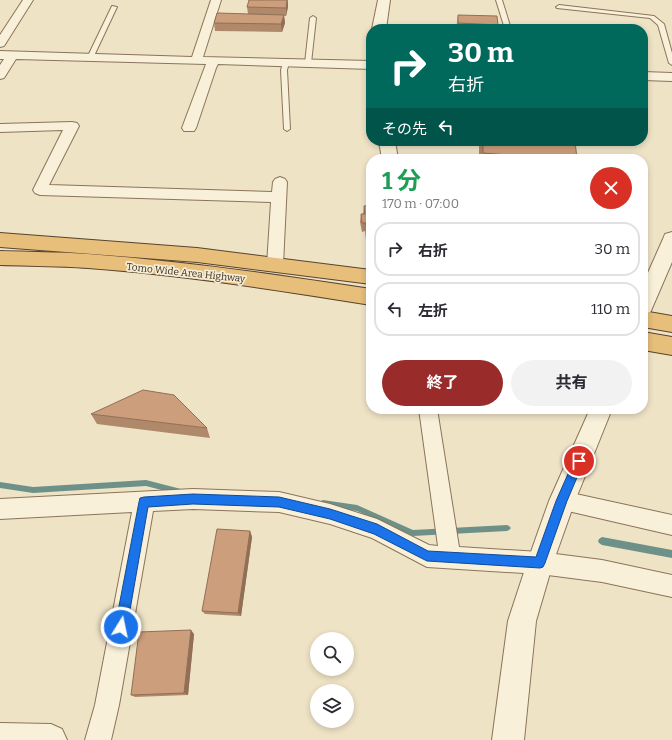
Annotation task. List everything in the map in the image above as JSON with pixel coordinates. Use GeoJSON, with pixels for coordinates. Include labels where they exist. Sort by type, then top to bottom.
{"type":"FeatureCollection","features":[{"type":"Feature","properties":{"kind":"highway","name":"Tomo Wide Area Highway"},"geometry":{"type":"LineString","coordinates":[[0,240],[197,256],[366,276]]}},
{"type":"Feature","properties":{"kind":"highway","name":"Tomo Wide Area Highway"},"geometry":{"type":"LineString","coordinates":[[0,258],[87,261],[190,271],[366,295]]}},
{"type":"Feature","properties":{"kind":"highway"},"geometry":{"type":"LineString","coordinates":[[648,320],[672,324]]}},
{"type":"Feature","properties":{"kind":"highway"},"geometry":{"type":"LineString","coordinates":[[648,342],[672,346]]}},
{"type":"Feature","properties":{"kind":"street"},"geometry":{"type":"LineString","coordinates":[[0,44],[28,0]]}},
{"type":"Feature","properties":{"kind":"street"},"geometry":{"type":"LineString","coordinates":[[196,61],[216,0]]}},
{"type":"Feature","properties":{"kind":"street"},"geometry":{"type":"LineString","coordinates":[[380,24],[384,0]]}},
{"type":"Feature","properties":{"kind":"street"},"geometry":{"type":"LineString","coordinates":[[0,75],[6,55],[366,65]]}},
{"type":"Feature","properties":{"kind":"street"},"geometry":{"type":"LineString","coordinates":[[189,128],[210,67],[215,61]]}},
{"type":"Feature","properties":{"kind":"street"},"geometry":{"type":"LineString","coordinates":[[648,76],[672,77]]}},
{"type":"Feature","properties":{"kind":"street"},"geometry":{"type":"LineString","coordinates":[[0,128],[72,126],[40,190],[279,189],[275,265]]}},
{"type":"Feature","properties":{"kind":"street"},"geometry":{"type":"LineString","coordinates":[[648,295],[672,239]]}},
{"type":"Feature","properties":{"kind":"street"},"geometry":{"type":"LineString","coordinates":[[429,414],[450,557]]}},
{"type":"Feature","properties":{"kind":"street"},"geometry":{"type":"LineString","coordinates":[[508,740],[522,621],[540,563],[562,501],[599,414]]}},
{"type":"Feature","properties":{"kind":"street"},"geometry":{"type":"LineString","coordinates":[[0,509],[193,499],[279,502],[330,514],[377,530],[427,556],[540,563],[602,572],[672,586]]}},
{"type":"Feature","properties":{"kind":"street"},"geometry":{"type":"LineString","coordinates":[[562,501],[672,525]]}},
{"type":"Feature","properties":{"kind":"street"},"geometry":{"type":"LineString","coordinates":[[98,740],[107,705],[144,502]]}},
{"type":"Feature","properties":{"kind":"street"},"geometry":{"type":"LineString","coordinates":[[0,738],[51,740]]}},
{"type":"Feature","properties":{"kind":"lane"},"geometry":{"type":"LineString","coordinates":[[499,0],[506,24]]}},
{"type":"Feature","properties":{"kind":"lane"},"geometry":{"type":"LineString","coordinates":[[90,58],[114,7]]}},
{"type":"Feature","properties":{"kind":"lane"},"geometry":{"type":"LineString","coordinates":[[559,7],[652,17],[661,24],[672,63]]}},
{"type":"Feature","properties":{"kind":"lane"},"geometry":{"type":"LineString","coordinates":[[308,63],[314,18]]}},
{"type":"Feature","properties":{"kind":"lane"},"geometry":{"type":"LineString","coordinates":[[286,63],[284,70],[287,129]]}},
{"type":"Feature","properties":{"kind":"building"},"geometry":{"type":"Polygon","coordinates":[[[249,0],[287,0],[286,8],[247,7],[249,0]]]}},
{"type":"Feature","properties":{"kind":"building"},"geometry":{"type":"Polygon","coordinates":[[[217,13],[284,15],[281,24],[214,23],[217,13]]]}},
{"type":"Feature","properties":{"kind":"building"},"geometry":{"type":"Polygon","coordinates":[[[458,15],[497,16],[498,24],[478,24],[458,23],[458,15]]]}},
{"type":"Feature","properties":{"kind":"building"},"geometry":{"type":"Polygon","coordinates":[[[483,146],[576,146],[576,154],[495,154],[483,153],[483,146]]]}},
{"type":"Feature","properties":{"kind":"building"},"geometry":{"type":"Polygon","coordinates":[[[364,206],[366,206],[366,223],[362,223],[361,214],[365,214],[364,206]]]}},
{"type":"Feature","properties":{"kind":"building"},"geometry":{"type":"Polygon","coordinates":[[[143,390],[174,395],[207,428],[91,414],[143,390]]]}},
{"type":"Feature","properties":{"kind":"building"},"geometry":{"type":"Polygon","coordinates":[[[217,529],[250,531],[238,613],[202,611],[217,529]]]}},
{"type":"Feature","properties":{"kind":"building"},"geometry":{"type":"Polygon","coordinates":[[[191,630],[184,693],[131,695],[139,632],[191,630]]]}},
{"type":"Feature","properties":{"kind":"waterway"},"geometry":{"type":"LineString","coordinates":[[0,485],[33,490],[146,483],[181,492]]}},
{"type":"Feature","properties":{"kind":"waterway"},"geometry":{"type":"LineString","coordinates":[[323,503],[357,508],[413,533],[507,528]]}},
{"type":"Feature","properties":{"kind":"waterway"},"geometry":{"type":"LineString","coordinates":[[602,541],[672,554]]}},
{"type":"Feature","properties":{"kind":"route"},"geometry":{"type":"LineString","coordinates":[[121,627],[144,502],[193,499],[279,502],[330,514],[377,530],[427,556],[540,563],[562,501],[579,461]]}}]}
